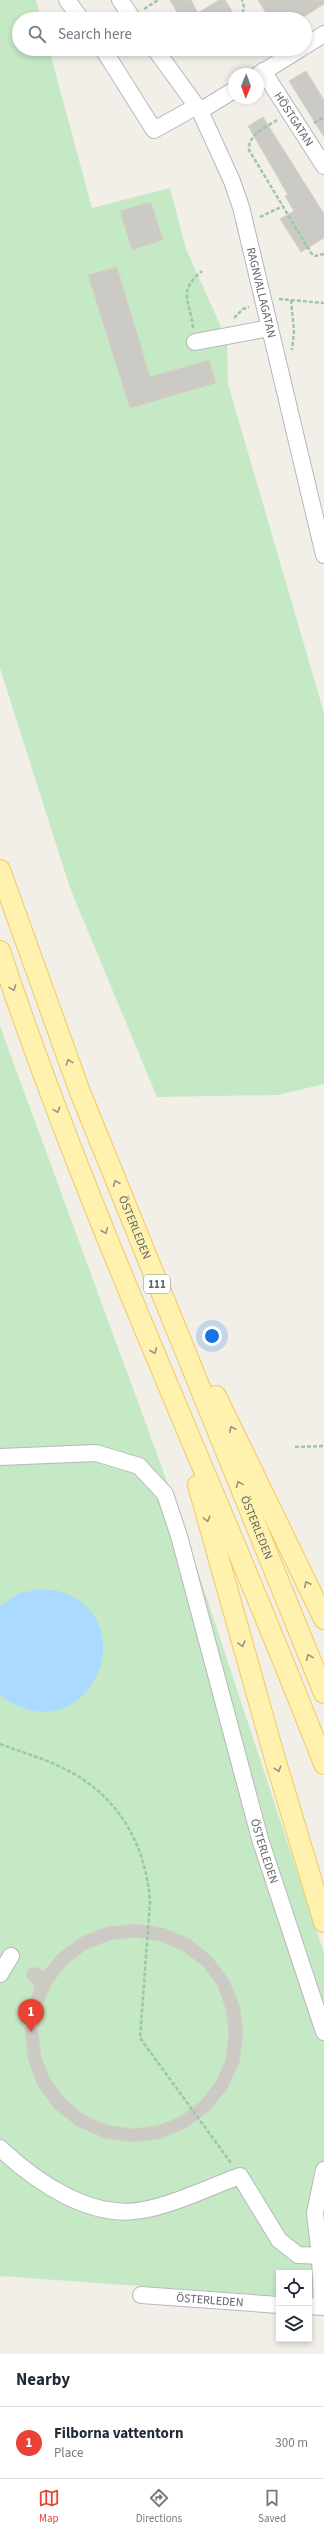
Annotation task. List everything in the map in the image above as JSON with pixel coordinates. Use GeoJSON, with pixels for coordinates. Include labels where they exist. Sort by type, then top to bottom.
{"type":"FeatureCollection","features":[{"type":"Feature","properties":{"kind":"main road","name":"ÖSTERLEDEN"},"geometry":{"type":"LineString","coordinates":[[0,870],[80,1092],[324,1693]]}},
{"type":"Feature","properties":{"kind":"main road","name":"111"},"geometry":{"type":"LineString","coordinates":[[0,951],[68,1140],[179,1414],[279,1647],[324,1764]]}},
{"type":"Feature","properties":{"kind":"main road"},"geometry":{"type":"LineString","coordinates":[[151,1270],[214,1390],[324,1619]]}},
{"type":"Feature","properties":{"kind":"main road"},"geometry":{"type":"LineString","coordinates":[[179,1414],[251,1675],[324,1922]]}},
{"type":"Feature","properties":{"kind":"street"},"geometry":{"type":"LineString","coordinates":[[67,0],[76,12]]}},
{"type":"Feature","properties":{"kind":"street"},"geometry":{"type":"LineString","coordinates":[[120,0],[129,12]]}},
{"type":"Feature","properties":{"kind":"street"},"geometry":{"type":"LineString","coordinates":[[312,42],[324,34]]}},
{"type":"Feature","properties":{"kind":"street"},"geometry":{"type":"LineString","coordinates":[[107,56],[154,130],[228,93]]}},
{"type":"Feature","properties":{"kind":"street","name":"RAGNVALLAGATAN"},"geometry":{"type":"LineString","coordinates":[[160,56],[198,108],[232,181],[245,224],[324,555]]}},
{"type":"Feature","properties":{"kind":"street","name":"HÖSTGATAN"},"geometry":{"type":"LineString","coordinates":[[264,71],[289,56]]}},
{"type":"Feature","properties":{"kind":"street","name":"HÖSTGATAN"},"geometry":{"type":"LineString","coordinates":[[264,77],[289,112],[324,166]]}},
{"type":"Feature","properties":{"kind":"street"},"geometry":{"type":"LineString","coordinates":[[194,342],[270,328]]}},
{"type":"Feature","properties":{"kind":"street","name":"ÖSTERLEDEN"},"geometry":{"type":"LineString","coordinates":[[0,1457],[96,1453],[139,1466],[165,1494],[181,1543],[260,1840],[324,2032]]}},
{"type":"Feature","properties":{"kind":"street"},"geometry":{"type":"LineString","coordinates":[[0,1974],[11,1956]]}},
{"type":"Feature","properties":{"kind":"street"},"geometry":{"type":"LineString","coordinates":[[0,2148],[28,2172],[57,2190],[100,2208],[126,2211],[165,2204],[240,2176],[279,2240],[298,2255],[322,2256]]}},
{"type":"Feature","properties":{"kind":"street"},"geometry":{"type":"LineString","coordinates":[[312,2306],[322,2307],[322,2256],[315,2213],[324,2170]]}},
{"type":"Feature","properties":{"kind":"street","name":"ÖSTERLEDEN"},"geometry":{"type":"LineString","coordinates":[[141,2295],[276,2305]]}},
{"type":"Feature","properties":{"kind":"path"},"geometry":{"type":"LineString","coordinates":[[242,0],[244,7],[243,12]]}},
{"type":"Feature","properties":{"kind":"path"},"geometry":{"type":"LineString","coordinates":[[289,112],[252,136],[249,144],[249,150],[311,253],[315,256],[324,254]]}},
{"type":"Feature","properties":{"kind":"path"},"geometry":{"type":"LineString","coordinates":[[245,224],[283,206]]}},
{"type":"Feature","properties":{"kind":"path"},"geometry":{"type":"LineString","coordinates":[[194,342],[186,291],[190,281],[202,271]]}},
{"type":"Feature","properties":{"kind":"path"},"geometry":{"type":"LineString","coordinates":[[295,1447],[324,1446]]}},
{"type":"Feature","properties":{"kind":"path"},"geometry":{"type":"LineString","coordinates":[[0,1744],[62,1768],[80,1777],[95,1788],[124,1818],[143,1860],[148,1881],[150,1902],[140,2038],[240,2176]]}},
{"type":"Feature","properties":{"kind":"green space"},"geometry":{"type":"Polygon","coordinates":[[[0,0],[36,0],[39,12],[12,12],[12,56],[51,56],[92,208],[170,188],[186,249],[227,340],[228,384],[324,713],[324,1084],[278,1095],[157,1097],[70,888],[0,668],[0,0]]]}},
{"type":"Feature","properties":{"kind":"green space"},"geometry":{"type":"Polygon","coordinates":[[[0,1026],[179,1514],[324,1953],[324,2241],[312,2299],[312,2270],[276,2270],[276,2296],[0,2276],[0,1026]]]}},
{"type":"Feature","properties":{"kind":"water"},"geometry":{"type":"Polygon","coordinates":[[[41,1589],[62,1592],[88,1608],[101,1630],[103,1655],[95,1679],[79,1699],[57,1710],[30,1710],[0,1695],[0,1606],[20,1593],[41,1589]]]}},
{"type":"Feature","properties":{"kind":"building"},"geometry":{"type":"Polygon","coordinates":[[[170,0],[191,0],[197,12],[177,12],[170,0]]]}},
{"type":"Feature","properties":{"kind":"building"},"geometry":{"type":"Polygon","coordinates":[[[219,0],[225,0],[233,12],[200,12],[219,0]]]}},
{"type":"Feature","properties":{"kind":"building"},"geometry":{"type":"Polygon","coordinates":[[[258,0],[324,0],[324,4],[311,12],[266,12],[258,0]]]}},
{"type":"Feature","properties":{"kind":"building"},"geometry":{"type":"Polygon","coordinates":[[[306,71],[324,100],[324,137],[289,81],[306,71]]]}},
{"type":"Feature","properties":{"kind":"building"},"geometry":{"type":"Polygon","coordinates":[[[263,117],[324,214],[324,238],[301,252],[280,219],[294,211],[285,196],[288,195],[248,126],[263,117]]]}},
{"type":"Feature","properties":{"kind":"building"},"geometry":{"type":"Polygon","coordinates":[[[151,202],[163,240],[132,250],[120,211],[151,202]]]}},
{"type":"Feature","properties":{"kind":"building"},"geometry":{"type":"Polygon","coordinates":[[[117,267],[150,377],[209,360],[216,383],[130,408],[88,275],[117,267]]]}},
{"type":"Feature","properties":{"kind":"building"},"geometry":{"type":"Polygon","coordinates":[[[136,1924],[164,1928],[190,1939],[212,1957],[229,1980],[240,2007],[243,2035],[239,2063],[227,2089],[209,2111],[186,2128],[160,2139],[132,2142],[104,2138],[77,2126],[55,2109],[38,2086],[28,2059],[25,2031],[29,2003],[35,1986],[26,1976],[28,1969],[35,1967],[44,1971],[58,1954],[81,1937],[107,1927],[136,1924]],[[136,1937],[111,1940],[87,1949],[67,1964],[52,1983],[42,2006],[38,2031],[41,2056],[50,2079],[65,2099],[84,2115],[107,2125],[132,2129],[157,2126],[180,2117],[200,2102],[216,2082],[226,2059],[229,2034],[226,2010],[218,1986],[203,1966],[183,1951],[160,1941],[136,1937]]]}},
{"type":"Feature","properties":{"kind":"place","name":"Filborna vattentorn"},"geometry":{"type":"Point","coordinates":[31,2032]}}]}
